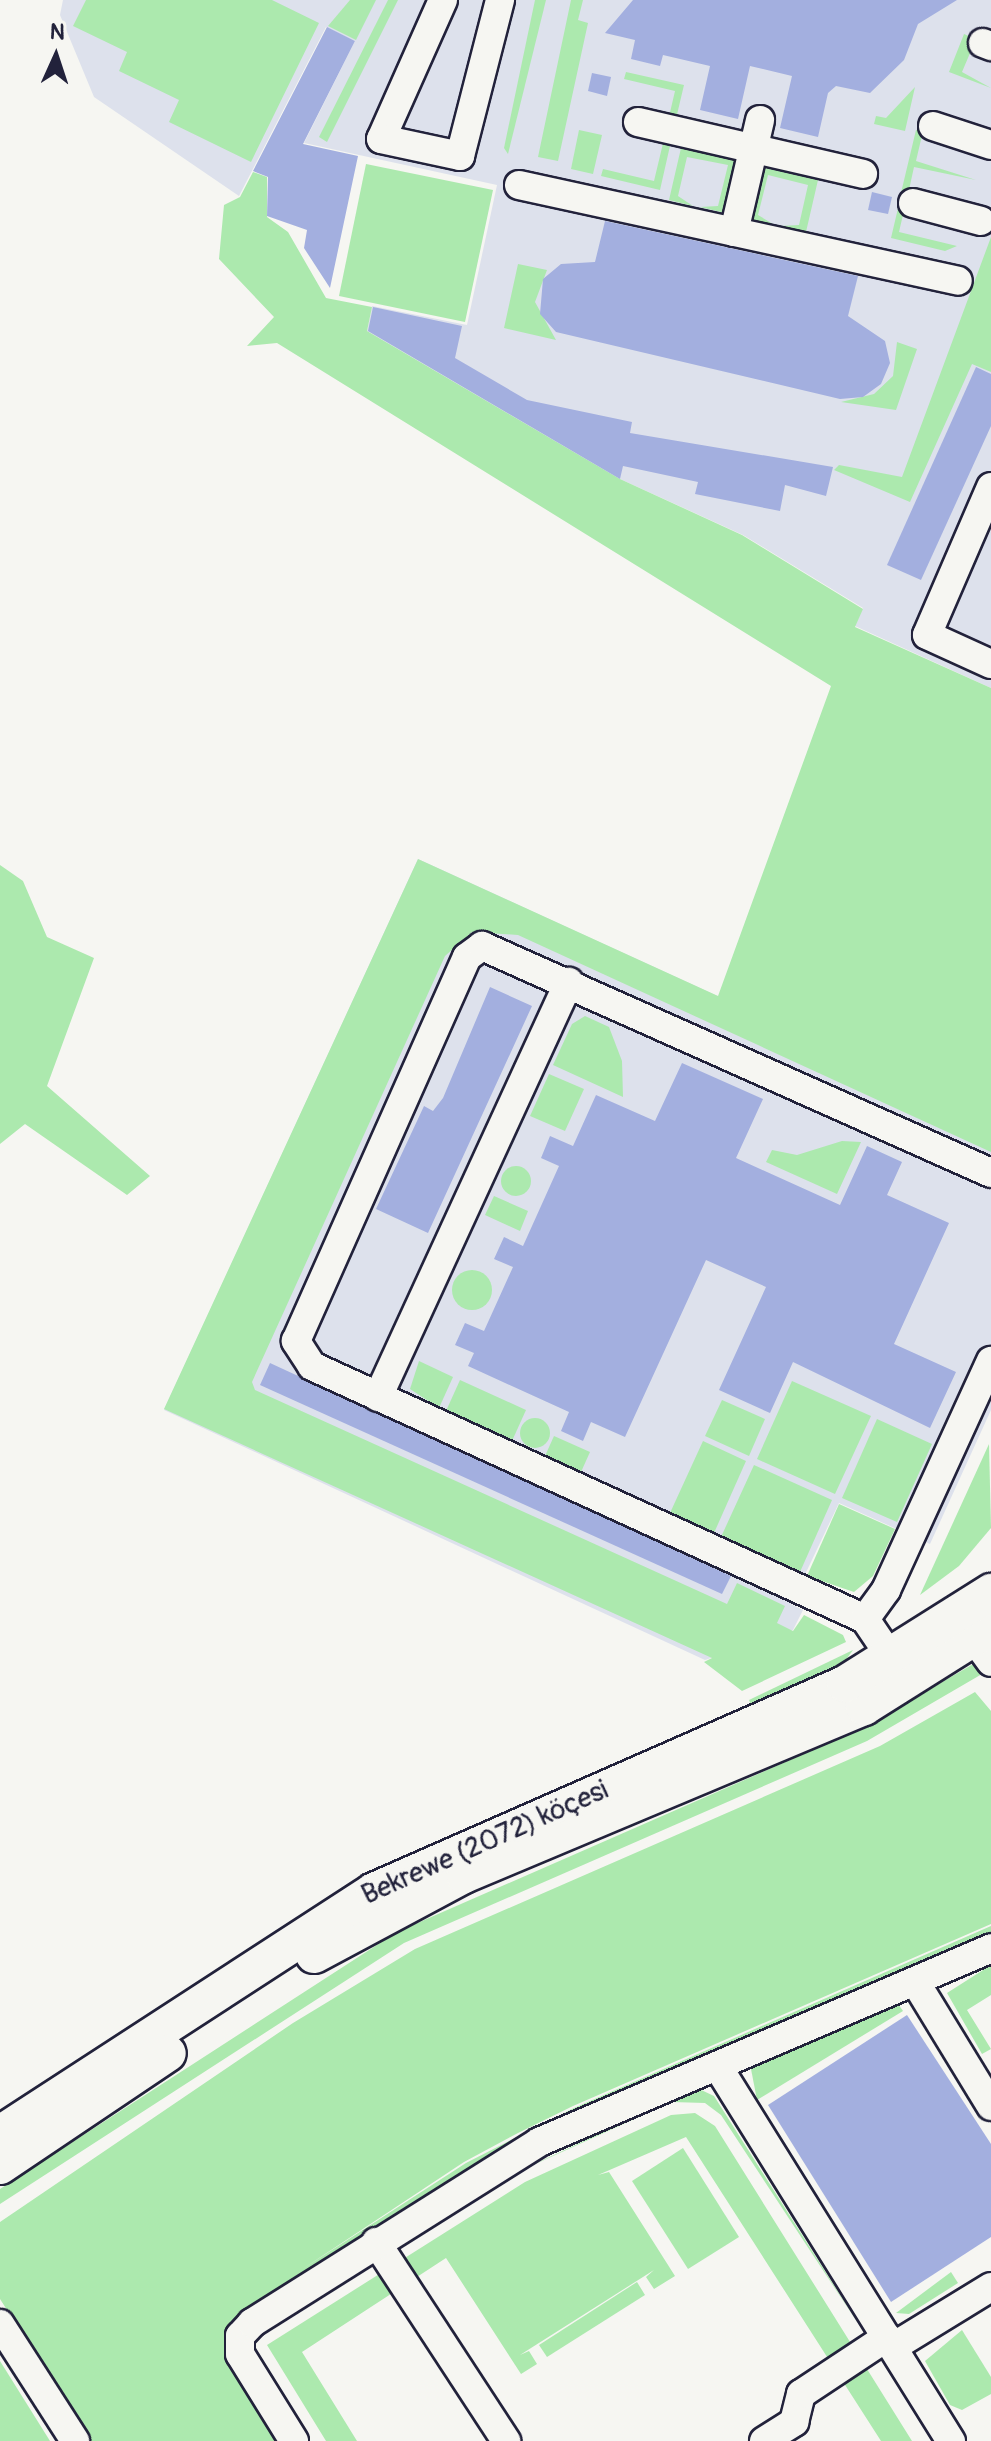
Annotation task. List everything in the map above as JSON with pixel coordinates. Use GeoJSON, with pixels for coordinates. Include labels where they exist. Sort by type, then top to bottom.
{"type":"FeatureCollection","features":[{"type":"Feature","properties":{"kind":"main road","name":"Bekrewe (2072) köçesi"},"geometry":{"type":"LineString","coordinates":[[0,2134],[374,1891],[892,1659],[991,1592]]}},
{"type":"Feature","properties":{"kind":"main road","name":"Bekrewe (2072) köçesi"},"geometry":{"type":"LineString","coordinates":[[0,2166],[385,1914],[864,1707],[986,1643]]}},
{"type":"Feature","properties":{"kind":"lane"},"geometry":{"type":"LineString","coordinates":[[443,0],[381,139],[460,156],[500,0]]}},
{"type":"Feature","properties":{"kind":"lane"},"geometry":{"type":"LineString","coordinates":[[734,232],[760,120]]}},
{"type":"Feature","properties":{"kind":"lane"},"geometry":{"type":"LineString","coordinates":[[638,122],[863,174]]}},
{"type":"Feature","properties":{"kind":"lane"},"geometry":{"type":"LineString","coordinates":[[933,126],[991,145]]}},
{"type":"Feature","properties":{"kind":"lane"},"geometry":{"type":"LineString","coordinates":[[519,185],[958,281]]}},
{"type":"Feature","properties":{"kind":"lane"},"geometry":{"type":"LineString","coordinates":[[913,203],[981,221]]}},
{"type":"Feature","properties":{"kind":"lane"},"geometry":{"type":"LineString","coordinates":[[991,487],[927,635],[991,664]]}},
{"type":"Feature","properties":{"kind":"lane"},"geometry":{"type":"LineString","coordinates":[[892,1659],[865,1619],[378,1397],[301,1359],[296,1341],[467,957],[492,946],[991,1173]]}},
{"type":"Feature","properties":{"kind":"lane"},"geometry":{"type":"LineString","coordinates":[[378,1397],[569,982]]}},
{"type":"Feature","properties":{"kind":"lane"},"geometry":{"type":"LineString","coordinates":[[865,1619],[886,1590],[991,1361]]}},
{"type":"Feature","properties":{"kind":"lane"},"geometry":{"type":"LineString","coordinates":[[294,2441],[244,2361],[240,2336],[376,2242],[539,2142],[916,1983],[991,1948]]}},
{"type":"Feature","properties":{"kind":"lane"},"geometry":{"type":"LineString","coordinates":[[916,1983],[991,2106]]}},
{"type":"Feature","properties":{"kind":"lane"},"geometry":{"type":"LineString","coordinates":[[718,2067],[951,2441]]}},
{"type":"Feature","properties":{"kind":"lane"},"geometry":{"type":"LineString","coordinates":[[376,2242],[506,2441]]}},
{"type":"Feature","properties":{"kind":"lane"},"geometry":{"type":"LineString","coordinates":[[764,2441],[794,2422],[801,2394],[991,2287]]}},
{"type":"Feature","properties":{"kind":"lane"},"geometry":{"type":"LineString","coordinates":[[0,2324],[75,2441]]}},
{"type":"Feature","properties":{"kind":"shaded area"},"geometry":{"type":"Polygon","coordinates":[[[63,0],[991,0],[991,688],[855,626],[863,608],[743,535],[620,479],[367,331],[372,306],[467,325],[497,185],[304,143],[355,41],[326,27],[239,196],[94,97],[60,15],[63,0]]]}},
{"type":"Feature","properties":{"kind":"shaded area"},"geometry":{"type":"Polygon","coordinates":[[[418,859],[991,1121],[991,1410],[930,1544],[839,1503],[791,1604],[803,1610],[793,1630],[705,1660],[164,1410],[418,859]]]}},
{"type":"Feature","properties":{"kind":"green space"},"geometry":{"type":"Polygon","coordinates":[[[86,0],[272,0],[319,23],[251,162],[169,122],[179,100],[119,71],[127,52],[73,26],[86,0]]]}},
{"type":"Feature","properties":{"kind":"green space"},"geometry":{"type":"Polygon","coordinates":[[[350,0],[376,0],[356,40],[328,26],[350,0]]]}},
{"type":"Feature","properties":{"kind":"green space"},"geometry":{"type":"Polygon","coordinates":[[[388,0],[398,0],[327,142],[319,137],[388,0]]]}},
{"type":"Feature","properties":{"kind":"green space"},"geometry":{"type":"Polygon","coordinates":[[[535,0],[546,0],[508,154],[504,148],[535,0]]]}},
{"type":"Feature","properties":{"kind":"green space"},"geometry":{"type":"Polygon","coordinates":[[[571,0],[583,0],[578,20],[588,23],[558,161],[538,157],[571,0]]]}},
{"type":"Feature","properties":{"kind":"green space"},"geometry":{"type":"Polygon","coordinates":[[[964,34],[976,39],[962,72],[991,88],[949,72],[964,34]]]}},
{"type":"Feature","properties":{"kind":"green space"},"geometry":{"type":"Polygon","coordinates":[[[626,72],[684,85],[675,123],[668,121],[675,91],[624,79],[626,72]]]}},
{"type":"Feature","properties":{"kind":"green space"},"geometry":{"type":"Polygon","coordinates":[[[915,87],[905,131],[874,124],[876,116],[886,118],[915,87]]]}},
{"type":"Feature","properties":{"kind":"green space"},"geometry":{"type":"Polygon","coordinates":[[[579,130],[602,135],[593,174],[571,169],[579,130]]]}},
{"type":"Feature","properties":{"kind":"green space"},"geometry":{"type":"Polygon","coordinates":[[[916,130],[923,131],[916,161],[976,180],[914,167],[907,199],[900,197],[916,130]]]}},
{"type":"Feature","properties":{"kind":"green space"},"geometry":{"type":"Polygon","coordinates":[[[665,135],[672,137],[660,190],[601,176],[603,169],[654,181],[665,135]]]}},
{"type":"Feature","properties":{"kind":"green space"},"geometry":{"type":"Polygon","coordinates":[[[681,148],[737,161],[725,213],[700,207],[718,206],[728,165],[687,157],[678,196],[693,206],[669,200],[681,148]]]}},
{"type":"Feature","properties":{"kind":"green space"},"geometry":{"type":"Polygon","coordinates":[[[366,164],[493,190],[465,322],[339,296],[366,164]]]}},
{"type":"Feature","properties":{"kind":"green space"},"geometry":{"type":"Polygon","coordinates":[[[761,167],[818,180],[806,232],[780,226],[799,225],[808,185],[768,175],[758,215],[773,224],[749,219],[761,167]]]}},
{"type":"Feature","properties":{"kind":"green space"},"geometry":{"type":"Polygon","coordinates":[[[253,172],[267,177],[267,217],[288,232],[326,298],[372,307],[367,331],[620,479],[742,535],[863,609],[855,627],[991,688],[991,1152],[518,935],[472,932],[445,956],[252,1382],[255,1390],[727,1604],[737,1583],[785,1606],[777,1623],[793,1631],[804,1615],[843,1635],[846,1642],[742,1691],[704,1662],[712,1658],[164,1409],[418,859],[718,996],[831,686],[277,343],[247,346],[274,317],[219,259],[224,205],[240,197],[253,172]]]}},
{"type":"Feature","properties":{"kind":"green space"},"geometry":{"type":"Polygon","coordinates":[[[899,204],[905,206],[899,232],[957,246],[945,251],[891,238],[899,204]]]}},
{"type":"Feature","properties":{"kind":"green space"},"geometry":{"type":"Polygon","coordinates":[[[991,237],[991,372],[972,364],[910,502],[834,470],[839,465],[902,477],[991,237]]]}},
{"type":"Feature","properties":{"kind":"green space"},"geometry":{"type":"Polygon","coordinates":[[[518,264],[547,270],[535,302],[556,340],[504,328],[518,264]]]}},
{"type":"Feature","properties":{"kind":"green space"},"geometry":{"type":"Polygon","coordinates":[[[897,342],[917,349],[896,410],[841,402],[874,394],[893,376],[897,342]]]}},
{"type":"Feature","properties":{"kind":"green space"},"geometry":{"type":"Polygon","coordinates":[[[0,865],[23,881],[47,937],[94,958],[47,1086],[150,1176],[127,1195],[25,1124],[0,1144],[0,865]]]}},
{"type":"Feature","properties":{"kind":"green space"},"geometry":{"type":"Polygon","coordinates":[[[585,1016],[609,1027],[622,1061],[623,1097],[553,1065],[572,1024],[585,1016]]]}},
{"type":"Feature","properties":{"kind":"green space"},"geometry":{"type":"Polygon","coordinates":[[[549,1074],[584,1089],[565,1131],[530,1116],[549,1074]]]}},
{"type":"Feature","properties":{"kind":"green space"},"geometry":{"type":"Polygon","coordinates":[[[842,1141],[861,1142],[837,1194],[766,1162],[772,1150],[797,1155],[842,1141]]]}},
{"type":"Feature","properties":{"kind":"green space"},"geometry":{"type":"Polygon","coordinates":[[[516,1166],[522,1167],[530,1175],[530,1187],[522,1195],[516,1196],[510,1195],[502,1187],[501,1181],[502,1175],[510,1167],[516,1166]]]}},
{"type":"Feature","properties":{"kind":"green space"},"geometry":{"type":"Polygon","coordinates":[[[494,1196],[528,1211],[520,1231],[485,1215],[494,1196]]]}},
{"type":"Feature","properties":{"kind":"green space"},"geometry":{"type":"Polygon","coordinates":[[[472,1270],[486,1276],[492,1290],[486,1304],[472,1310],[458,1304],[452,1290],[458,1276],[472,1270]]]}},
{"type":"Feature","properties":{"kind":"green space"},"geometry":{"type":"Polygon","coordinates":[[[419,1361],[453,1377],[439,1408],[410,1389],[419,1361]]]}},
{"type":"Feature","properties":{"kind":"green space"},"geometry":{"type":"Polygon","coordinates":[[[460,1380],[526,1410],[512,1441],[446,1411],[460,1380]]]}},
{"type":"Feature","properties":{"kind":"green space"},"geometry":{"type":"Polygon","coordinates":[[[792,1381],[871,1416],[835,1494],[757,1459],[792,1381]]]}},
{"type":"Feature","properties":{"kind":"green space"},"geometry":{"type":"Polygon","coordinates":[[[722,1400],[765,1419],[749,1456],[705,1436],[722,1400]]]}},
{"type":"Feature","properties":{"kind":"green space"},"geometry":{"type":"Polygon","coordinates":[[[535,1418],[546,1422],[550,1433],[546,1444],[535,1448],[524,1444],[520,1433],[524,1422],[535,1418]]]}},
{"type":"Feature","properties":{"kind":"green space"},"geometry":{"type":"Polygon","coordinates":[[[877,1419],[932,1444],[897,1522],[842,1498],[877,1419]]]}},
{"type":"Feature","properties":{"kind":"green space"},"geometry":{"type":"Polygon","coordinates":[[[554,1436],[590,1452],[581,1472],[545,1456],[554,1436]]]}},
{"type":"Feature","properties":{"kind":"green space"},"geometry":{"type":"Polygon","coordinates":[[[703,1441],[746,1461],[714,1533],[670,1513],[703,1441]]]}},
{"type":"Feature","properties":{"kind":"green space"},"geometry":{"type":"Polygon","coordinates":[[[989,1444],[991,1528],[959,1566],[920,1595],[989,1444]]]}},
{"type":"Feature","properties":{"kind":"green space"},"geometry":{"type":"Polygon","coordinates":[[[754,1465],[832,1500],[800,1572],[721,1537],[754,1465]]]}},
{"type":"Feature","properties":{"kind":"green space"},"geometry":{"type":"Polygon","coordinates":[[[839,1504],[895,1529],[873,1576],[854,1592],[807,1576],[839,1504]]]}},
{"type":"Feature","properties":{"kind":"green space"},"geometry":{"type":"Polygon","coordinates":[[[853,1650],[842,1665],[753,1709],[749,1700],[853,1650]]]}},
{"type":"Feature","properties":{"kind":"green space"},"geometry":{"type":"Polygon","coordinates":[[[975,1663],[982,1674],[867,1741],[404,1943],[0,2204],[0,2189],[397,1932],[861,1729],[975,1663]]]}},
{"type":"Feature","properties":{"kind":"green space"},"geometry":{"type":"Polygon","coordinates":[[[975,1692],[991,1711],[991,1924],[573,2106],[518,2133],[464,2162],[301,2270],[466,2163],[574,2108],[991,1926],[991,1932],[521,2141],[245,2314],[226,2355],[280,2441],[91,2441],[0,2299],[0,2222],[293,2023],[415,1949],[880,1746],[975,1692]]]}},
{"type":"Feature","properties":{"kind":"green space"},"geometry":{"type":"Polygon","coordinates":[[[991,1965],[991,1995],[967,2010],[991,2049],[982,2054],[947,1993],[991,1965]]]}},
{"type":"Feature","properties":{"kind":"green space"},"geometry":{"type":"Polygon","coordinates":[[[898,2004],[903,2011],[757,2100],[751,2069],[898,2004]]]}},
{"type":"Feature","properties":{"kind":"green space"},"geometry":{"type":"Polygon","coordinates":[[[697,2088],[714,2096],[859,2325],[721,2115],[705,2103],[672,2102],[509,2176],[697,2088]]]}},
{"type":"Feature","properties":{"kind":"green space"},"geometry":{"type":"Polygon","coordinates":[[[695,2113],[715,2126],[912,2441],[881,2441],[686,2137],[598,2175],[609,2172],[675,2276],[654,2289],[646,2277],[654,2270],[520,2355],[529,2351],[537,2364],[521,2374],[446,2258],[302,2352],[357,2441],[326,2441],[267,2345],[525,2182],[671,2115],[695,2113]]]}},
{"type":"Feature","properties":{"kind":"green space"},"geometry":{"type":"Polygon","coordinates":[[[683,2148],[739,2237],[688,2269],[632,2181],[683,2148]]]}},
{"type":"Feature","properties":{"kind":"green space"},"geometry":{"type":"Polygon","coordinates":[[[951,2272],[958,2283],[909,2314],[896,2313],[951,2272]]]}},
{"type":"Feature","properties":{"kind":"green space"},"geometry":{"type":"Polygon","coordinates":[[[637,2282],[645,2295],[547,2357],[539,2345],[637,2282]]]}},
{"type":"Feature","properties":{"kind":"green space"},"geometry":{"type":"Polygon","coordinates":[[[962,2330],[991,2377],[991,2394],[962,2410],[950,2405],[925,2361],[962,2330]]]}},
{"type":"Feature","properties":{"kind":"green space"},"geometry":{"type":"Polygon","coordinates":[[[0,2361],[50,2441],[0,2441],[0,2361]]]}},
{"type":"Feature","properties":{"kind":"building"},"geometry":{"type":"Polygon","coordinates":[[[633,0],[957,0],[918,24],[904,60],[870,93],[836,86],[828,93],[818,137],[780,128],[792,76],[750,66],[738,119],[700,110],[710,66],[663,55],[660,66],[631,59],[635,40],[605,33],[633,0]]]}},
{"type":"Feature","properties":{"kind":"building"},"geometry":{"type":"Polygon","coordinates":[[[327,27],[355,41],[303,144],[358,156],[330,288],[304,248],[307,230],[267,216],[268,177],[253,171],[327,27]]]}},
{"type":"Feature","properties":{"kind":"building"},"geometry":{"type":"Polygon","coordinates":[[[592,73],[611,77],[607,96],[588,91],[592,73]]]}},
{"type":"Feature","properties":{"kind":"building"},"geometry":{"type":"Polygon","coordinates":[[[872,192],[892,197],[888,214],[868,210],[872,192]]]}},
{"type":"Feature","properties":{"kind":"building"},"geometry":{"type":"Polygon","coordinates":[[[605,221],[858,276],[848,316],[885,341],[890,363],[881,384],[863,397],[840,399],[556,332],[540,314],[543,279],[561,264],[595,262],[605,221]]]}},
{"type":"Feature","properties":{"kind":"building"},"geometry":{"type":"Polygon","coordinates":[[[373,307],[462,326],[455,358],[527,400],[632,422],[630,433],[833,467],[826,496],[785,485],[780,511],[695,494],[698,482],[623,466],[620,479],[368,331],[373,307]]]}},
{"type":"Feature","properties":{"kind":"building"},"geometry":{"type":"Polygon","coordinates":[[[976,367],[991,374],[991,426],[921,580],[887,565],[976,367]]]}},
{"type":"Feature","properties":{"kind":"building"},"geometry":{"type":"Polygon","coordinates":[[[490,987],[532,1006],[428,1233],[376,1209],[424,1106],[433,1111],[443,1098],[490,987]]]}},
{"type":"Feature","properties":{"kind":"building"},"geometry":{"type":"Polygon","coordinates":[[[682,1063],[763,1099],[736,1158],[840,1205],[867,1146],[902,1162],[887,1195],[949,1223],[894,1344],[956,1372],[930,1428],[793,1362],[770,1413],[719,1390],[766,1287],[706,1260],[625,1437],[591,1422],[583,1441],[561,1431],[569,1412],[468,1366],[474,1353],[455,1345],[465,1323],[484,1331],[513,1267],[494,1259],[504,1237],[523,1246],[559,1166],[541,1158],[550,1136],[573,1146],[596,1095],[655,1121],[682,1063]]]}},
{"type":"Feature","properties":{"kind":"building"},"geometry":{"type":"Polygon","coordinates":[[[270,1363],[731,1576],[722,1594],[260,1385],[270,1363]]]}},
{"type":"Feature","properties":{"kind":"building"},"geometry":{"type":"Polygon","coordinates":[[[907,2015],[991,2144],[991,2237],[891,2302],[768,2105],[907,2015]]]}}]}
